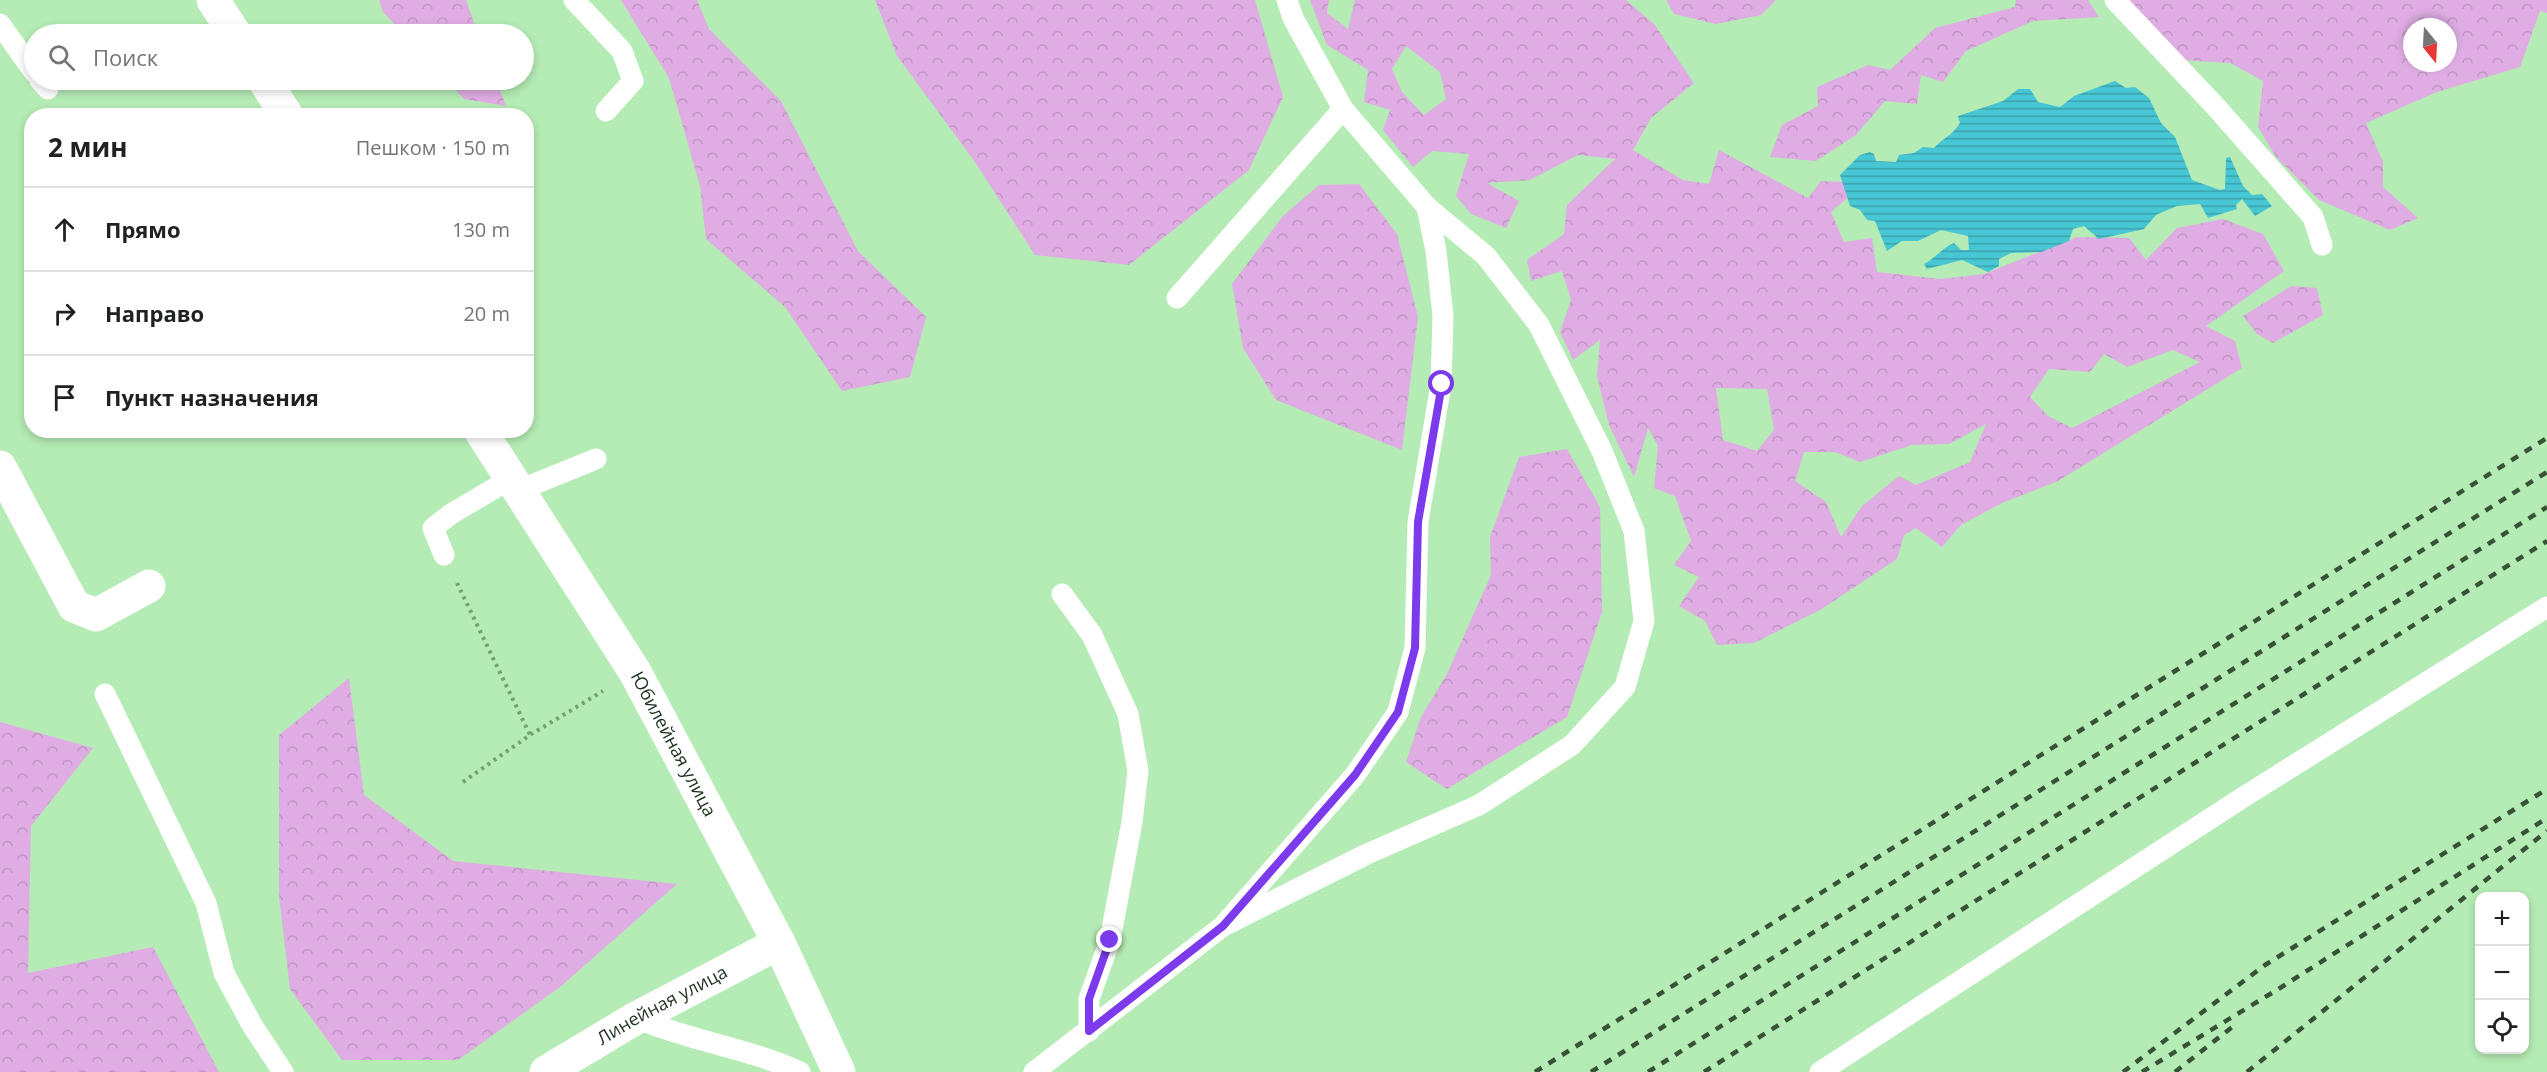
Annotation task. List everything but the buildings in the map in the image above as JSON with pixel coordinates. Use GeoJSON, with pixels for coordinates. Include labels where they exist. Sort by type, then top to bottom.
{"type":"FeatureCollection","features":[{"type":"Feature","properties":{"kind":"street"},"geometry":{"type":"LineString","coordinates":[[213,0],[229,24]]}},
{"type":"Feature","properties":{"kind":"street"},"geometry":{"type":"LineString","coordinates":[[270,90],[282,108]]}},
{"type":"Feature","properties":{"kind":"street","name":"Юбилейная улица"},"geometry":{"type":"LineString","coordinates":[[485,438],[635,672],[779,943],[839,1072]]}},
{"type":"Feature","properties":{"kind":"street"},"geometry":{"type":"LineString","coordinates":[[0,467],[74,606],[96,615],[149,586]]}},
{"type":"Feature","properties":{"kind":"street","name":"Линейная улица"},"geometry":{"type":"LineString","coordinates":[[546,1072],[636,1018],[779,943]]}},
{"type":"Feature","properties":{"kind":"lane"},"geometry":{"type":"LineString","coordinates":[[574,0],[622,51],[633,81],[606,111]]}},
{"type":"Feature","properties":{"kind":"lane"},"geometry":{"type":"LineString","coordinates":[[1223,926],[1367,854],[1479,805],[1572,745],[1624,687],[1644,621],[1634,531],[1602,451],[1539,325],[1486,256],[1427,207],[1343,109],[1293,18],[1287,0]]}},
{"type":"Feature","properties":{"kind":"lane"},"geometry":{"type":"LineString","coordinates":[[2115,0],[2216,107],[2313,217],[2322,245]]}},
{"type":"Feature","properties":{"kind":"lane"},"geometry":{"type":"LineString","coordinates":[[0,24],[24,58]]}},
{"type":"Feature","properties":{"kind":"lane"},"geometry":{"type":"LineString","coordinates":[[1177,298],[1343,109]]}},
{"type":"Feature","properties":{"kind":"lane"},"geometry":{"type":"LineString","coordinates":[[1034,1072],[1223,926],[1355,775],[1398,712],[1415,648],[1418,522],[1442,384],[1443,316],[1436,250],[1427,207]]}},
{"type":"Feature","properties":{"kind":"lane"},"geometry":{"type":"LineString","coordinates":[[444,555],[433,528],[451,514],[513,485],[596,459]]}},
{"type":"Feature","properties":{"kind":"lane"},"geometry":{"type":"LineString","coordinates":[[1062,594],[1092,635],[1128,714],[1138,771],[1132,822],[1110,940],[1089,999],[1089,1031]]}},
{"type":"Feature","properties":{"kind":"lane"},"geometry":{"type":"LineString","coordinates":[[1820,1072],[2242,798],[2547,607]]}},
{"type":"Feature","properties":{"kind":"lane"},"geometry":{"type":"LineString","coordinates":[[105,694],[206,903],[224,973],[252,1025],[283,1072]]}},
{"type":"Feature","properties":{"kind":"lane"},"geometry":{"type":"LineString","coordinates":[[636,1018],[673,1034],[777,1062],[800,1072]]}},
{"type":"Feature","properties":{"kind":"path"},"geometry":{"type":"LineString","coordinates":[[444,555],[530,735]]}},
{"type":"Feature","properties":{"kind":"path"},"geometry":{"type":"LineString","coordinates":[[463,782],[530,735],[635,672]]}},
{"type":"Feature","properties":{"kind":"green space"},"geometry":{"type":"Polygon","coordinates":[[[379,0],[466,0],[474,24],[394,24],[383,12],[379,0]]]}},
{"type":"Feature","properties":{"kind":"green space"},"geometry":{"type":"Polygon","coordinates":[[[621,0],[697,0],[709,29],[781,101],[858,251],[926,317],[910,377],[842,391],[785,307],[706,239],[700,186],[669,78],[621,0]]]}},
{"type":"Feature","properties":{"kind":"green space"},"geometry":{"type":"Polygon","coordinates":[[[875,0],[1255,0],[1283,97],[1249,170],[1129,265],[1035,255],[975,162],[897,56],[875,0]]]}},
{"type":"Feature","properties":{"kind":"green space"},"geometry":{"type":"Polygon","coordinates":[[[1310,0],[1329,0],[1327,13],[1348,29],[1355,0],[1626,0],[1654,24],[1694,83],[1651,118],[1633,150],[1683,180],[1709,184],[1719,150],[1808,198],[1821,181],[1865,183],[1831,212],[1844,242],[1872,238],[1877,272],[1941,279],[1984,274],[2077,237],[2129,238],[2146,260],[2177,228],[2223,219],[2263,234],[2284,271],[2206,326],[2235,341],[2242,368],[2058,481],[2002,503],[1961,525],[1942,547],[1916,528],[1904,535],[1897,559],[1820,610],[1754,643],[1717,645],[1705,621],[1679,606],[1699,577],[1674,565],[1691,541],[1675,496],[1654,488],[1658,446],[1648,428],[1634,477],[1609,425],[1597,376],[1600,340],[1573,360],[1560,332],[1571,300],[1562,271],[1531,281],[1527,260],[1564,234],[1567,205],[1615,159],[1578,155],[1530,180],[1487,183],[1519,201],[1506,228],[1471,214],[1456,196],[1469,154],[1432,151],[1413,167],[1383,130],[1390,110],[1364,102],[1368,70],[1327,45],[1310,0]],[[1406,46],[1392,69],[1402,92],[1424,115],[1446,99],[1440,72],[1406,46]],[[2173,350],[2127,367],[2104,354],[2090,372],[2049,369],[2030,397],[2048,416],[2072,428],[2200,362],[2173,350]],[[1716,388],[1723,440],[1757,451],[1774,430],[1767,389],[1716,388]],[[1986,424],[1949,444],[1912,445],[1860,462],[1835,452],[1804,452],[1795,481],[1826,502],[1841,537],[1862,506],[1899,476],[1916,485],[1970,462],[1986,424]]]}},
{"type":"Feature","properties":{"kind":"green space"},"geometry":{"type":"Polygon","coordinates":[[[1666,0],[1776,0],[1761,15],[1716,24],[1674,14],[1666,0]]]}},
{"type":"Feature","properties":{"kind":"green space"},"geometry":{"type":"Polygon","coordinates":[[[2016,0],[2088,0],[2099,17],[2033,21],[1966,51],[1943,82],[1921,75],[1917,104],[1885,101],[1856,135],[1816,161],[1770,157],[1782,125],[1818,106],[1817,87],[1868,65],[1890,70],[1935,28],[2015,7],[2016,0]]]}},
{"type":"Feature","properties":{"kind":"green space"},"geometry":{"type":"Polygon","coordinates":[[[2128,0],[2547,0],[2547,13],[2540,11],[2520,67],[2437,92],[2366,123],[2383,162],[2383,187],[2418,218],[2390,230],[2319,200],[2276,157],[2258,127],[2263,81],[2230,63],[2181,60],[2128,0]]]}},
{"type":"Feature","properties":{"kind":"green space"},"geometry":{"type":"Polygon","coordinates":[[[455,90],[500,90],[506,106],[464,99],[455,90]]]}},
{"type":"Feature","properties":{"kind":"green space"},"geometry":{"type":"Polygon","coordinates":[[[1359,184],[1397,234],[1418,317],[1402,450],[1276,400],[1243,348],[1232,284],[1283,216],[1319,185],[1359,184]]]}},
{"type":"Feature","properties":{"kind":"green space"},"geometry":{"type":"Polygon","coordinates":[[[2291,286],[2317,288],[2323,315],[2273,343],[2257,334],[2243,316],[2291,286]]]}},
{"type":"Feature","properties":{"kind":"green space"},"geometry":{"type":"Polygon","coordinates":[[[1567,449],[1600,507],[1602,612],[1567,717],[1447,789],[1406,762],[1421,717],[1447,674],[1491,575],[1490,537],[1519,457],[1567,449]]]}},
{"type":"Feature","properties":{"kind":"green space"},"geometry":{"type":"Polygon","coordinates":[[[349,678],[364,795],[453,861],[677,884],[560,987],[458,1060],[342,1060],[290,989],[279,896],[279,735],[349,678]]]}},
{"type":"Feature","properties":{"kind":"green space"},"geometry":{"type":"Polygon","coordinates":[[[0,722],[93,748],[31,826],[28,973],[153,947],[219,1072],[0,1072],[0,722]]]}},
{"type":"Feature","properties":{"kind":"water"},"geometry":{"type":"Polygon","coordinates":[[[2115,81],[2126,88],[2135,87],[2149,98],[2161,123],[2175,137],[2192,180],[2220,190],[2225,189],[2226,158],[2230,157],[2243,186],[2252,195],[2262,194],[2272,206],[2255,216],[2242,199],[2236,205],[2237,209],[2208,218],[2200,204],[2177,206],[2156,215],[2144,229],[2099,239],[2084,226],[2073,229],[2069,241],[2041,252],[2011,253],[1999,259],[1999,266],[1988,272],[1962,260],[1927,269],[1924,264],[1954,243],[1961,250],[1969,250],[1968,236],[1941,230],[1918,241],[1902,241],[1887,251],[1875,221],[1867,220],[1860,210],[1850,206],[1840,175],[1860,155],[1870,152],[1874,154],[1876,161],[1896,162],[1899,155],[1914,153],[1923,147],[1934,148],[1960,123],[1958,116],[2003,101],[2018,89],[2030,89],[2038,102],[2060,107],[2074,96],[2115,81]]]}},
{"type":"Feature","properties":{"kind":"railway"},"geometry":{"type":"LineString","coordinates":[[1535,1072],[2547,438]]}},
{"type":"Feature","properties":{"kind":"railway"},"geometry":{"type":"LineString","coordinates":[[1591,1072],[2547,472]]}},
{"type":"Feature","properties":{"kind":"railway"},"geometry":{"type":"LineString","coordinates":[[1648,1072],[2547,507]]}},
{"type":"Feature","properties":{"kind":"railway"},"geometry":{"type":"LineString","coordinates":[[1704,1072],[2547,541]]}},
{"type":"Feature","properties":{"kind":"railway"},"geometry":{"type":"LineString","coordinates":[[2123,1072],[2265,965],[2547,789]]}},
{"type":"Feature","properties":{"kind":"railway"},"geometry":{"type":"LineString","coordinates":[[2142,1072],[2280,988],[2547,818]]}},
{"type":"Feature","properties":{"kind":"railway"},"geometry":{"type":"LineString","coordinates":[[2247,1072],[2547,831]]}},
{"type":"Feature","properties":{"kind":"railway"},"geometry":{"type":"LineString","coordinates":[[2175,1072],[2236,1024]]}},
{"type":"Feature","properties":{"kind":"route"},"geometry":{"type":"LineString","coordinates":[[1110,940],[1089,999],[1089,1031],[1223,926],[1355,775],[1398,712],[1415,648],[1418,522],[1442,384]]}}]}
